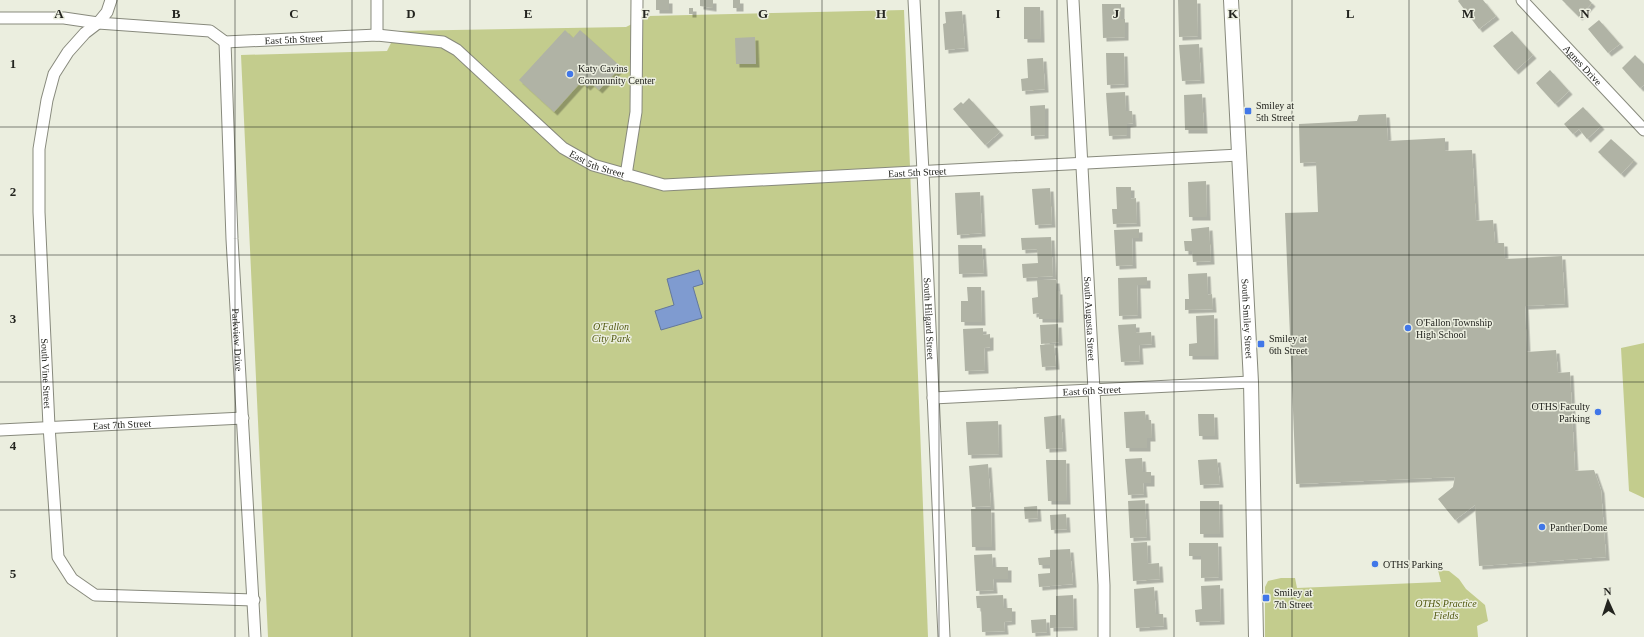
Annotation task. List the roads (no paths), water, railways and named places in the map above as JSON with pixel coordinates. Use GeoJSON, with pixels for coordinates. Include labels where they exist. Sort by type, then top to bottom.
{"type":"FeatureCollection","features":[{"type":"Feature","properties":{"kind":"street","name":"South Vine Street"},"geometry":{"type":"LineString","coordinates":[[111,0],[107,12],[98,24],[84,33],[68,52],[54,74],[46,100],[39,149],[39,212],[58,557],[72,579],[95,595],[254,600]]}},
{"type":"Feature","properties":{"kind":"street"},"geometry":{"type":"LineString","coordinates":[[377,0],[377,35]]}},
{"type":"Feature","properties":{"kind":"street"},"geometry":{"type":"LineString","coordinates":[[626,176],[636,112],[637,0]]}},
{"type":"Feature","properties":{"kind":"street","name":"South Hilgard Street"},"geometry":{"type":"LineString","coordinates":[[914,0],[944,637]]}},
{"type":"Feature","properties":{"kind":"street","name":"South Augusta Street"},"geometry":{"type":"LineString","coordinates":[[1073,0],[1094,390],[1104,637]]}},
{"type":"Feature","properties":{"kind":"street","name":"South Smiley Street"},"geometry":{"type":"LineString","coordinates":[[1231,0],[1251,382],[1256,637]]}},
{"type":"Feature","properties":{"kind":"street","name":"Agnes Drive"},"geometry":{"type":"LineString","coordinates":[[1522,0],[1644,130]]}},
{"type":"Feature","properties":{"kind":"street"},"geometry":{"type":"LineString","coordinates":[[0,18],[64,18],[98,24],[210,31],[225,42]]}},
{"type":"Feature","properties":{"kind":"street","name":"East 5th Street"},"geometry":{"type":"LineString","coordinates":[[225,42],[377,35],[443,42],[457,50],[563,148],[593,165],[626,176],[664,185],[1239,155]]}},
{"type":"Feature","properties":{"kind":"street","name":"Parkview Drive"},"geometry":{"type":"LineString","coordinates":[[225,42],[232,239],[255,637]]}},
{"type":"Feature","properties":{"kind":"street","name":"East 6th Street"},"geometry":{"type":"LineString","coordinates":[[933,398],[1251,382]]}},
{"type":"Feature","properties":{"kind":"street","name":"East 7th Street"},"geometry":{"type":"LineString","coordinates":[[0,430],[50,426],[243,418]]}},
{"type":"Feature","properties":{"kind":"water"},"geometry":{"type":"Polygon","coordinates":[[[699,270],[703,284],[693,287],[702,318],[661,330],[655,311],[674,305],[667,279],[699,270]]]}},
{"type":"Feature","properties":{"kind":"place","name":"Katy Cavins Community Center"},"geometry":{"type":"Point","coordinates":[570,74]}},
{"type":"Feature","properties":{"kind":"place","name":"Smiley at 5th Street"},"geometry":{"type":"Point","coordinates":[1248,111]}},
{"type":"Feature","properties":{"kind":"place","name":"O'Fallon Township High School"},"geometry":{"type":"Point","coordinates":[1408,328]}},
{"type":"Feature","properties":{"kind":"place","name":"Smiley at 6th Street"},"geometry":{"type":"Point","coordinates":[1261,344]}},
{"type":"Feature","properties":{"kind":"place","name":"OTHS Faculty Parking"},"geometry":{"type":"Point","coordinates":[1598,412]}},
{"type":"Feature","properties":{"kind":"place","name":"Panther Dome"},"geometry":{"type":"Point","coordinates":[1542,527]}},
{"type":"Feature","properties":{"kind":"place","name":"OTHS Parking"},"geometry":{"type":"Point","coordinates":[1375,564]}},
{"type":"Feature","properties":{"kind":"place","name":"Smiley at 7th Street"},"geometry":{"type":"Point","coordinates":[1266,598]}},
{"type":"Feature","properties":{"kind":"park label","name":"O'Fallon City Park"},"geometry":{"type":"Point","coordinates":[611,332]}},
{"type":"Feature","properties":{"kind":"park label","name":"OTHS Practice Fields"},"geometry":{"type":"Point","coordinates":[1446,608]}}]}
